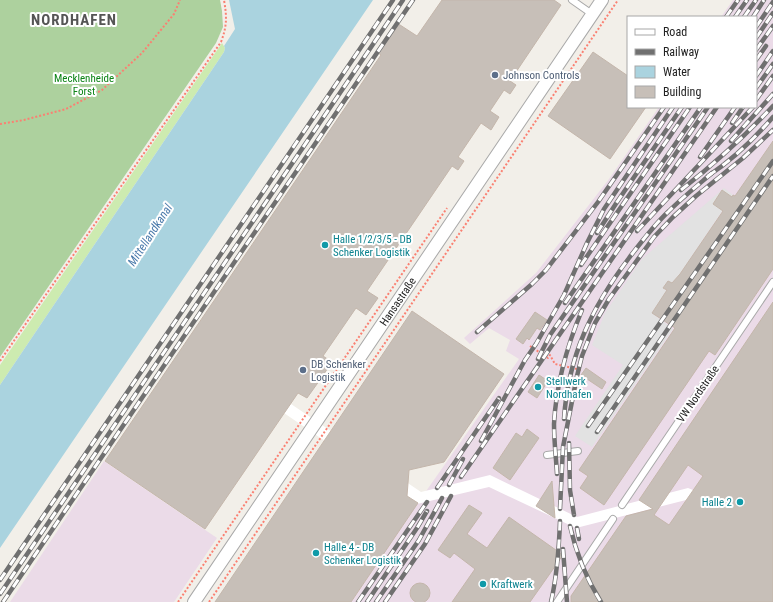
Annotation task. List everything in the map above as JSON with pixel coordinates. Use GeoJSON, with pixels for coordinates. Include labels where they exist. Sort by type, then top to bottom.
{"type":"FeatureCollection","features":[{"type":"Feature","properties":{"kind":"street","name":"Hansastraße"},"geometry":{"type":"LineString","coordinates":[[194,602],[602,0]]}},
{"type":"Feature","properties":{"kind":"lane"},"geometry":{"type":"LineString","coordinates":[[572,0],[592,14]]}},
{"type":"Feature","properties":{"kind":"lane","name":"VW Nordstraße"},"geometry":{"type":"LineString","coordinates":[[622,505],[773,282]]}},
{"type":"Feature","properties":{"kind":"lane"},"geometry":{"type":"LineString","coordinates":[[547,455],[578,451]]}},
{"type":"Feature","properties":{"kind":"lane"},"geometry":{"type":"LineString","coordinates":[[557,602],[613,519]]}},
{"type":"Feature","properties":{"kind":"path"},"geometry":{"type":"LineString","coordinates":[[0,124],[24,120],[66,108],[102,90],[142,53],[174,14],[180,0]]}},
{"type":"Feature","properties":{"kind":"path"},"geometry":{"type":"LineString","coordinates":[[0,361],[220,42],[226,28],[224,0]]}},
{"type":"Feature","properties":{"kind":"path"},"geometry":{"type":"LineString","coordinates":[[209,602],[618,0]]}},
{"type":"Feature","properties":{"kind":"path"},"geometry":{"type":"LineString","coordinates":[[178,602],[447,207]]}},
{"type":"Feature","properties":{"kind":"path"},"geometry":{"type":"LineString","coordinates":[[530,346],[548,358],[550,355],[555,364],[581,370]]}},
{"type":"Feature","properties":{"kind":"shaded area"},"geometry":{"type":"Polygon","coordinates":[[[733,0],[773,0],[773,602],[351,602],[417,504],[519,359],[506,351],[510,340],[489,328],[470,344],[464,338],[536,273],[609,179],[658,108],[757,108],[757,16],[722,16],[733,0]]]}},
{"type":"Feature","properties":{"kind":"shaded area"},"geometry":{"type":"Polygon","coordinates":[[[724,188],[733,195],[680,274],[672,283],[668,281],[663,288],[667,291],[652,313],[673,329],[592,447],[575,436],[623,365],[592,345],[605,313],[642,259],[724,188]]]}},
{"type":"Feature","properties":{"kind":"shaded area"},"geometry":{"type":"Polygon","coordinates":[[[104,461],[217,538],[174,602],[10,602],[104,461]]]}},
{"type":"Feature","properties":{"kind":"green space","name":"Mecklenheide Forst"},"geometry":{"type":"Polygon","coordinates":[[[0,0],[220,0],[223,27],[216,43],[0,357],[0,0]]]}},
{"type":"Feature","properties":{"kind":"green space"},"geometry":{"type":"Polygon","coordinates":[[[222,43],[225,48],[224,52],[0,385],[0,365],[222,43]]]}},
{"type":"Feature","properties":{"kind":"water","name":"Mittellandkanal"},"geometry":{"type":"Polygon","coordinates":[[[229,0],[373,0],[0,548],[0,385],[224,52],[224,46],[235,29],[229,0]]]}},
{"type":"Feature","properties":{"kind":"pier"},"geometry":{"type":"Polygon","coordinates":[[[291,404],[421,492],[490,475],[577,517],[688,488],[710,497],[686,500],[576,528],[489,487],[417,504],[284,413],[291,404]]]}},
{"type":"Feature","properties":{"kind":"building","name":"Halle 1/2/3/5 - DB Schenker Logistik"},"geometry":{"type":"Polygon","coordinates":[[[442,0],[554,0],[561,5],[510,81],[516,85],[510,94],[504,90],[490,111],[499,117],[491,130],[481,123],[458,157],[464,161],[458,170],[452,166],[367,291],[378,298],[366,315],[356,308],[323,356],[332,362],[317,384],[307,398],[298,393],[205,529],[105,461],[381,55],[377,52],[397,23],[417,36],[442,0]]]}},
{"type":"Feature","properties":{"kind":"building"},"geometry":{"type":"Polygon","coordinates":[[[593,52],[627,75],[627,108],[645,108],[610,159],[548,116],[593,52]]]}},
{"type":"Feature","properties":{"kind":"building"},"geometry":{"type":"Polygon","coordinates":[[[773,141],[773,269],[715,355],[709,351],[604,505],[580,488],[588,476],[579,470],[675,328],[652,313],[667,290],[663,288],[668,281],[672,283],[680,274],[723,211],[713,204],[722,190],[732,197],[733,195],[735,196],[773,141]]]}},
{"type":"Feature","properties":{"kind":"building"},"geometry":{"type":"Polygon","coordinates":[[[773,302],[773,602],[571,602],[571,596],[626,516],[653,509],[639,500],[773,302]],[[688,465],[654,515],[669,525],[703,476],[688,465]]]}},
{"type":"Feature","properties":{"kind":"building"},"geometry":{"type":"Polygon","coordinates":[[[412,311],[504,374],[444,462],[409,470],[407,496],[418,503],[351,602],[215,602],[412,311]]]}},
{"type":"Feature","properties":{"kind":"building"},"geometry":{"type":"Polygon","coordinates":[[[535,312],[547,320],[540,330],[537,328],[529,340],[527,338],[523,344],[516,339],[535,312]]]}},
{"type":"Feature","properties":{"kind":"building"},"geometry":{"type":"Polygon","coordinates":[[[586,368],[606,382],[602,389],[581,375],[586,368]]]}},
{"type":"Feature","properties":{"kind":"building","name":"Stellwerk Nordhafen"},"geometry":{"type":"Polygon","coordinates":[[[539,375],[548,381],[537,398],[528,392],[539,375]]]}},
{"type":"Feature","properties":{"kind":"building"},"geometry":{"type":"Polygon","coordinates":[[[527,429],[539,438],[510,480],[493,468],[516,433],[522,437],[527,429]]]}},
{"type":"Feature","properties":{"kind":"building"},"geometry":{"type":"Polygon","coordinates":[[[552,481],[555,518],[536,506],[552,481]]]}},
{"type":"Feature","properties":{"kind":"building"},"geometry":{"type":"Polygon","coordinates":[[[469,505],[482,513],[467,534],[487,548],[509,517],[563,555],[530,602],[452,602],[475,569],[454,553],[450,558],[438,550],[469,505]]]}},
{"type":"Feature","properties":{"kind":"building"},"geometry":{"type":"Polygon","coordinates":[[[420,583],[427,586],[430,593],[427,600],[420,603],[413,600],[410,593],[413,586],[420,583]]]}},
{"type":"Feature","properties":{"kind":"railway"},"geometry":{"type":"LineString","coordinates":[[0,580],[393,0]]}},
{"type":"Feature","properties":{"kind":"railway"},"geometry":{"type":"LineString","coordinates":[[0,594],[403,0]]}},
{"type":"Feature","properties":{"kind":"railway"},"geometry":{"type":"LineString","coordinates":[[3,602],[413,0]]}},
{"type":"Feature","properties":{"kind":"railway"},"geometry":{"type":"LineString","coordinates":[[727,16],[738,0]]}},
{"type":"Feature","properties":{"kind":"railway"},"geometry":{"type":"LineString","coordinates":[[736,16],[747,0]]}},
{"type":"Feature","properties":{"kind":"railway"},"geometry":{"type":"LineString","coordinates":[[745,16],[756,0]]}},
{"type":"Feature","properties":{"kind":"railway"},"geometry":{"type":"LineString","coordinates":[[754,16],[764,0]]}},
{"type":"Feature","properties":{"kind":"railway"},"geometry":{"type":"LineString","coordinates":[[757,26],[773,2]]}},
{"type":"Feature","properties":{"kind":"railway"},"geometry":{"type":"LineString","coordinates":[[757,37],[773,13]]}},
{"type":"Feature","properties":{"kind":"railway"},"geometry":{"type":"LineString","coordinates":[[757,49],[773,26]]}},
{"type":"Feature","properties":{"kind":"railway"},"geometry":{"type":"LineString","coordinates":[[757,59],[766,46]]}},
{"type":"Feature","properties":{"kind":"railway"},"geometry":{"type":"LineString","coordinates":[[757,75],[773,51]]}},
{"type":"Feature","properties":{"kind":"railway"},"geometry":{"type":"LineString","coordinates":[[757,87],[773,64]]}},
{"type":"Feature","properties":{"kind":"railway"},"geometry":{"type":"LineString","coordinates":[[757,99],[773,76]]}},
{"type":"Feature","properties":{"kind":"railway"},"geometry":{"type":"LineString","coordinates":[[731,141],[773,94]]}},
{"type":"Feature","properties":{"kind":"railway"},"geometry":{"type":"LineString","coordinates":[[681,190],[728,150],[773,106]]}},
{"type":"Feature","properties":{"kind":"railway"},"geometry":{"type":"LineString","coordinates":[[477,332],[546,270],[598,202],[663,108]]}},
{"type":"Feature","properties":{"kind":"railway"},"geometry":{"type":"LineString","coordinates":[[481,441],[525,360],[536,344],[564,295],[604,209],[672,108]]}},
{"type":"Feature","properties":{"kind":"railway"},"geometry":{"type":"LineString","coordinates":[[597,233],[681,108]]}},
{"type":"Feature","properties":{"kind":"railway"},"geometry":{"type":"LineString","coordinates":[[581,265],[689,108]]}},
{"type":"Feature","properties":{"kind":"railway"},"geometry":{"type":"LineString","coordinates":[[565,303],[700,108]]}},
{"type":"Feature","properties":{"kind":"railway"},"geometry":{"type":"LineString","coordinates":[[538,359],[550,335],[707,108]]}},
{"type":"Feature","properties":{"kind":"railway"},"geometry":{"type":"LineString","coordinates":[[461,477],[716,108]]}},
{"type":"Feature","properties":{"kind":"railway"},"geometry":{"type":"LineString","coordinates":[[700,157],[734,108]]}},
{"type":"Feature","properties":{"kind":"railway"},"geometry":{"type":"LineString","coordinates":[[732,123],[742,108]]}},
{"type":"Feature","properties":{"kind":"railway"},"geometry":{"type":"LineString","coordinates":[[637,231],[752,108]]}},
{"type":"Feature","properties":{"kind":"railway"},"geometry":{"type":"LineString","coordinates":[[708,176],[742,149],[773,117]]}},
{"type":"Feature","properties":{"kind":"railway"},"geometry":{"type":"LineString","coordinates":[[560,509],[563,447],[582,356],[595,323],[609,299],[654,237],[696,196],[743,158],[773,130]]}},
{"type":"Feature","properties":{"kind":"railway"},"geometry":{"type":"LineString","coordinates":[[588,426],[773,161]]}},
{"type":"Feature","properties":{"kind":"railway"},"geometry":{"type":"LineString","coordinates":[[564,419],[566,396],[577,353],[584,333],[604,295],[643,239],[679,201],[712,173]]}},
{"type":"Feature","properties":{"kind":"railway"},"geometry":{"type":"LineString","coordinates":[[597,432],[773,176]]}},
{"type":"Feature","properties":{"kind":"railway"},"geometry":{"type":"LineString","coordinates":[[557,474],[554,424],[557,395],[567,352],[582,310]]}},
{"type":"Feature","properties":{"kind":"railway"},"geometry":{"type":"LineString","coordinates":[[437,488],[499,398]]}},
{"type":"Feature","properties":{"kind":"railway"},"geometry":{"type":"LineString","coordinates":[[569,443],[570,490],[574,515]]}},
{"type":"Feature","properties":{"kind":"railway"},"geometry":{"type":"LineString","coordinates":[[449,485],[463,459]]}},
{"type":"Feature","properties":{"kind":"railway"},"geometry":{"type":"LineString","coordinates":[[385,602],[425,544],[451,496]]}},
{"type":"Feature","properties":{"kind":"railway"},"geometry":{"type":"LineString","coordinates":[[376,602],[419,540],[442,498]]}},
{"type":"Feature","properties":{"kind":"railway"},"geometry":{"type":"LineString","coordinates":[[358,602],[427,502]]}},
{"type":"Feature","properties":{"kind":"railway"},"geometry":{"type":"LineString","coordinates":[[367,602],[427,511]]}},
{"type":"Feature","properties":{"kind":"railway"},"geometry":{"type":"LineString","coordinates":[[551,602],[555,582],[560,521]]}},
{"type":"Feature","properties":{"kind":"railway"},"geometry":{"type":"LineString","coordinates":[[570,526],[582,565],[601,602]]}},
{"type":"Feature","properties":{"kind":"railway"},"geometry":{"type":"LineString","coordinates":[[577,528],[579,539]]}},
{"type":"Feature","properties":{"kind":"railway"},"geometry":{"type":"LineString","coordinates":[[563,549],[567,602]]}},
{"type":"Feature","properties":{"kind":"place","name":"Johnson Controls"},"geometry":{"type":"Point","coordinates":[495,75]}},
{"type":"Feature","properties":{"kind":"place","name":"Halle 1/2/3/5 - DB Schenker Logistik"},"geometry":{"type":"Point","coordinates":[325,245]}},
{"type":"Feature","properties":{"kind":"place","name":"DB Schenker Logistik"},"geometry":{"type":"Point","coordinates":[303,370]}},
{"type":"Feature","properties":{"kind":"place","name":"Stellwerk Nordhafen"},"geometry":{"type":"Point","coordinates":[538,387]}},
{"type":"Feature","properties":{"kind":"place","name":"Halle 2"},"geometry":{"type":"Point","coordinates":[740,502]}},
{"type":"Feature","properties":{"kind":"place","name":"Halle 4 - DB Schenker Logistik"},"geometry":{"type":"Point","coordinates":[316,553]}},
{"type":"Feature","properties":{"kind":"place","name":"Kraftwerk"},"geometry":{"type":"Point","coordinates":[483,584]}},
{"type":"Feature","properties":{"kind":"district","name":"NORDHAFEN"},"geometry":{"type":"Point","coordinates":[74,20]}}]}
